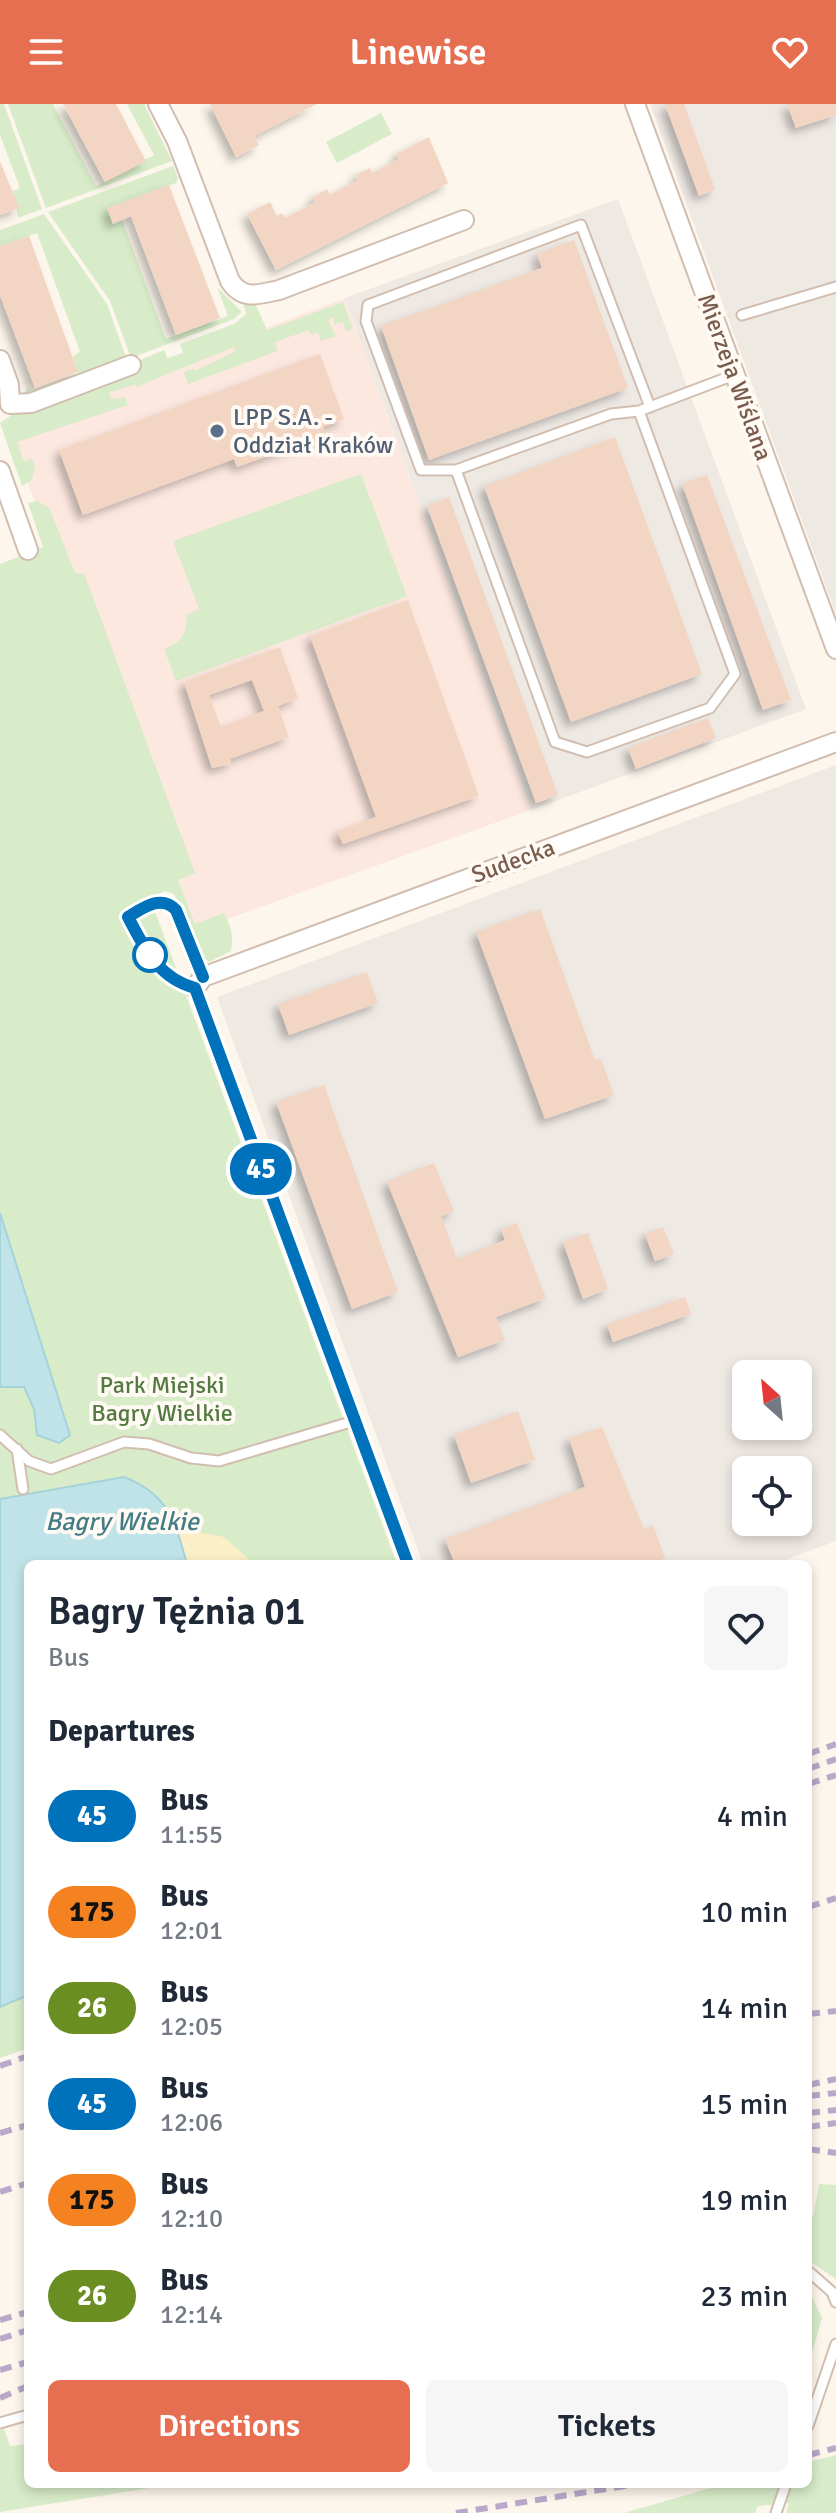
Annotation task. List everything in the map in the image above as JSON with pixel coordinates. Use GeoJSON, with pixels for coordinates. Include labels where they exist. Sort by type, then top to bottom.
{"type":"FeatureCollection","features":[{"type":"Feature","properties":{"kind":"street","name":"Mierzeja Wiślana"},"geometry":{"type":"LineString","coordinates":[[635,104],[836,649]]}},
{"type":"Feature","properties":{"kind":"street"},"geometry":{"type":"LineString","coordinates":[[160,105],[177,141],[230,281],[237,291],[249,296],[279,290],[464,220]]}},
{"type":"Feature","properties":{"kind":"street"},"geometry":{"type":"LineString","coordinates":[[0,360],[9,385],[5,406],[31,403],[131,365]]}},
{"type":"Feature","properties":{"kind":"street"},"geometry":{"type":"LineString","coordinates":[[0,471],[8,521],[28,550]]}},
{"type":"Feature","properties":{"kind":"street","name":"Sudecka"},"geometry":{"type":"LineString","coordinates":[[199,982],[836,742]]}},
{"type":"Feature","properties":{"kind":"lane"},"geometry":{"type":"LineString","coordinates":[[650,407],[581,225],[368,305],[366,321],[421,470],[456,470],[611,414],[639,411],[650,407],[734,375]]}},
{"type":"Feature","properties":{"kind":"lane"},"geometry":{"type":"LineString","coordinates":[[742,315],[836,287]]}},
{"type":"Feature","properties":{"kind":"lane"},"geometry":{"type":"LineString","coordinates":[[456,470],[555,742],[587,752],[710,708],[735,674],[639,411]]}},
{"type":"Feature","properties":{"kind":"lane"},"geometry":{"type":"LineString","coordinates":[[199,982],[175,983],[164,975],[128,917],[160,902],[169,903],[176,910],[354,1421],[406,1560]]}},
{"type":"Feature","properties":{"kind":"lane"},"geometry":{"type":"LineString","coordinates":[[0,1435],[29,1461],[51,1469],[124,1442],[149,1444],[191,1458],[219,1461],[354,1421]]}},
{"type":"Feature","properties":{"kind":"lane"},"geometry":{"type":"LineString","coordinates":[[17,1449],[23,1489]]}},
{"type":"Feature","properties":{"kind":"lane"},"geometry":{"type":"LineString","coordinates":[[812,2274],[832,2292],[836,2302]]}},
{"type":"Feature","properties":{"kind":"lane"},"geometry":{"type":"LineString","coordinates":[[812,2414],[836,2344]]}},
{"type":"Feature","properties":{"kind":"lane"},"geometry":{"type":"LineString","coordinates":[[0,2423],[24,2416]]}},
{"type":"Feature","properties":{"kind":"lane"},"geometry":{"type":"LineString","coordinates":[[776,2513],[785,2488]]}},
{"type":"Feature","properties":{"kind":"shaded area"},"geometry":{"type":"Polygon","coordinates":[[[650,104],[836,104],[836,614],[650,104]]]}},
{"type":"Feature","properties":{"kind":"shaded area"},"geometry":{"type":"Polygon","coordinates":[[[618,199],[806,709],[531,810],[345,298],[618,199]]]}},
{"type":"Feature","properties":{"kind":"shaded area"},"geometry":{"type":"Polygon","coordinates":[[[345,298],[531,810],[197,930],[6,426],[345,298]]]}},
{"type":"Feature","properties":{"kind":"shaded area"},"geometry":{"type":"Polygon","coordinates":[[[836,765],[836,1541],[785,1560],[422,1560],[217,997],[836,765]]]}},
{"type":"Feature","properties":{"kind":"green space"},"geometry":{"type":"Polygon","coordinates":[[[0,104],[4,104],[42,209],[18,218],[13,191],[20,188],[0,135],[0,104]]]}},
{"type":"Feature","properties":{"kind":"green space"},"geometry":{"type":"Polygon","coordinates":[[[8,104],[53,104],[96,186],[154,155],[127,104],[144,104],[172,161],[46,208],[8,104]]]}},
{"type":"Feature","properties":{"kind":"green space"},"geometry":{"type":"Polygon","coordinates":[[[381,113],[392,134],[337,163],[326,142],[381,113]]]}},
{"type":"Feature","properties":{"kind":"green space"},"geometry":{"type":"Polygon","coordinates":[[[173,166],[178,178],[176,183],[122,203],[127,218],[122,220],[166,339],[228,316],[217,287],[242,312],[234,319],[131,358],[110,301],[48,212],[173,166]]]}},
{"type":"Feature","properties":{"kind":"green space"},"geometry":{"type":"Polygon","coordinates":[[[44,214],[107,304],[127,360],[31,395],[25,392],[28,388],[31,391],[78,373],[73,356],[80,352],[37,233],[0,246],[0,230],[44,214]]]}},
{"type":"Feature","properties":{"kind":"green space"},"geometry":{"type":"Polygon","coordinates":[[[243,302],[255,303],[267,330],[343,302],[353,329],[346,332],[343,322],[334,325],[334,317],[328,320],[336,336],[321,341],[318,333],[311,335],[309,330],[275,342],[278,351],[188,384],[184,372],[195,371],[236,351],[234,347],[136,387],[135,384],[109,393],[111,399],[125,397],[128,405],[17,442],[24,461],[32,458],[35,467],[32,480],[22,486],[0,423],[16,412],[164,350],[167,358],[183,353],[180,344],[234,324],[246,314],[243,302]]]}},
{"type":"Feature","properties":{"kind":"green space"},"geometry":{"type":"Polygon","coordinates":[[[361,474],[407,596],[176,681],[164,649],[182,636],[186,615],[199,609],[173,541],[361,474]]]}},
{"type":"Feature","properties":{"kind":"green space","name":"Park Miejski Bagry Wielkie"},"geometry":{"type":"Polygon","coordinates":[[[38,501],[50,509],[75,573],[84,573],[195,873],[178,880],[195,924],[224,913],[230,927],[231,951],[209,962],[194,949],[174,894],[165,891],[150,898],[396,1560],[24,1560],[24,2049],[0,2058],[0,564],[43,547],[28,503],[38,501]]]}},
{"type":"Feature","properties":{"kind":"green space"},"geometry":{"type":"Polygon","coordinates":[[[819,2184],[836,2185],[836,2279],[812,2263],[813,2217],[819,2184]]]}},
{"type":"Feature","properties":{"kind":"green space"},"geometry":{"type":"Polygon","coordinates":[[[812,2297],[822,2318],[812,2353],[812,2297]]]}},
{"type":"Feature","properties":{"kind":"green space"},"geometry":{"type":"Polygon","coordinates":[[[4,2429],[10,2446],[24,2444],[24,2488],[149,2488],[0,2512],[0,2430],[4,2429]]]}},
{"type":"Feature","properties":{"kind":"green space"},"geometry":{"type":"Polygon","coordinates":[[[836,2455],[836,2513],[786,2513],[789,2503],[758,2506],[755,2513],[624,2513],[711,2488],[812,2488],[812,2461],[836,2455]]]}},
{"type":"Feature","properties":{"kind":"sand"},"geometry":{"type":"Polygon","coordinates":[[[177,1529],[224,1537],[250,1560],[186,1560],[177,1529]]]}},
{"type":"Feature","properties":{"kind":"water","name":"Bagry Wielkie"},"geometry":{"type":"Polygon","coordinates":[[[0,1213],[70,1435],[59,1443],[37,1435],[34,1409],[24,1387],[0,1387],[0,1213]]]}},
{"type":"Feature","properties":{"kind":"water","name":"Bagry Wielkie"},"geometry":{"type":"Polygon","coordinates":[[[124,1477],[151,1492],[168,1511],[186,1560],[24,1560],[24,1997],[0,2007],[0,1499],[124,1477]]]}},
{"type":"Feature","properties":{"kind":"building"},"geometry":{"type":"Polygon","coordinates":[[[63,104],[116,104],[146,161],[105,182],[63,104]]]}},
{"type":"Feature","properties":{"kind":"building"},"geometry":{"type":"Polygon","coordinates":[[[210,104],[317,104],[254,136],[259,145],[236,157],[210,104]]]}},
{"type":"Feature","properties":{"kind":"building"},"geometry":{"type":"Polygon","coordinates":[[[665,104],[684,104],[715,189],[699,196],[665,104]]]}},
{"type":"Feature","properties":{"kind":"building"},"geometry":{"type":"Polygon","coordinates":[[[787,104],[836,104],[836,115],[796,128],[787,104]]]}},
{"type":"Feature","properties":{"kind":"building"},"geometry":{"type":"Polygon","coordinates":[[[429,137],[448,183],[276,270],[247,214],[270,202],[277,216],[282,213],[285,218],[316,202],[313,197],[327,189],[330,195],[358,180],[356,175],[370,168],[372,173],[399,159],[396,154],[429,137]]]}},
{"type":"Feature","properties":{"kind":"building"},"geometry":{"type":"Polygon","coordinates":[[[0,161],[19,208],[0,215],[0,161]]]}},
{"type":"Feature","properties":{"kind":"building"},"geometry":{"type":"Polygon","coordinates":[[[169,185],[220,318],[176,335],[131,216],[113,224],[107,208],[169,185]]]}},
{"type":"Feature","properties":{"kind":"building"},"geometry":{"type":"Polygon","coordinates":[[[29,236],[78,372],[35,388],[0,295],[0,246],[29,236]]]}},
{"type":"Feature","properties":{"kind":"building"},"geometry":{"type":"Polygon","coordinates":[[[574,240],[628,388],[429,460],[381,326],[542,268],[537,254],[574,240]]]}},
{"type":"Feature","properties":{"kind":"building","name":"LPP S.A. - Oddział Kraków"},"geometry":{"type":"Polygon","coordinates":[[[320,354],[344,419],[323,427],[326,435],[237,467],[234,459],[83,515],[59,450],[320,354]]]}},
{"type":"Feature","properties":{"kind":"building"},"geometry":{"type":"Polygon","coordinates":[[[615,437],[702,674],[571,722],[484,486],[615,437]]]}},
{"type":"Feature","properties":{"kind":"building"},"geometry":{"type":"Polygon","coordinates":[[[707,475],[791,700],[763,710],[682,484],[707,475]]]}},
{"type":"Feature","properties":{"kind":"building"},"geometry":{"type":"Polygon","coordinates":[[[449,497],[558,795],[536,803],[427,506],[449,497]]]}},
{"type":"Feature","properties":{"kind":"building"},"geometry":{"type":"Polygon","coordinates":[[[408,600],[479,796],[343,844],[337,831],[376,817],[310,636],[408,600]]]}},
{"type":"Feature","properties":{"kind":"building"},"geometry":{"type":"Polygon","coordinates":[[[280,647],[298,698],[278,706],[289,737],[230,759],[231,764],[212,768],[184,682],[280,647]],[[252,680],[209,695],[221,727],[264,711],[252,680]]]}},
{"type":"Feature","properties":{"kind":"building"},"geometry":{"type":"Polygon","coordinates":[[[708,718],[716,738],[636,769],[628,748],[708,718]]]}},
{"type":"Feature","properties":{"kind":"building"},"geometry":{"type":"Polygon","coordinates":[[[540,909],[595,1060],[601,1059],[614,1095],[545,1119],[476,932],[540,909]]]}},
{"type":"Feature","properties":{"kind":"building"},"geometry":{"type":"Polygon","coordinates":[[[367,972],[378,1003],[289,1035],[278,1004],[367,972]]]}},
{"type":"Feature","properties":{"kind":"building"},"geometry":{"type":"Polygon","coordinates":[[[324,1085],[398,1292],[352,1309],[276,1102],[324,1085]]]}},
{"type":"Feature","properties":{"kind":"building"},"geometry":{"type":"Polygon","coordinates":[[[434,1163],[454,1211],[441,1216],[457,1259],[505,1240],[501,1229],[517,1223],[546,1298],[496,1317],[505,1340],[458,1357],[387,1182],[434,1163]]]}},
{"type":"Feature","properties":{"kind":"building"},"geometry":{"type":"Polygon","coordinates":[[[663,1227],[674,1254],[655,1261],[645,1234],[663,1227]]]}},
{"type":"Feature","properties":{"kind":"building"},"geometry":{"type":"Polygon","coordinates":[[[588,1233],[608,1289],[583,1299],[563,1242],[588,1233]]]}},
{"type":"Feature","properties":{"kind":"building"},"geometry":{"type":"Polygon","coordinates":[[[685,1297],[691,1314],[613,1342],[607,1324],[685,1297]]]}},
{"type":"Feature","properties":{"kind":"building"},"geometry":{"type":"Polygon","coordinates":[[[518,1411],[535,1460],[471,1483],[454,1435],[518,1411]]]}},
{"type":"Feature","properties":{"kind":"building"},"geometry":{"type":"Polygon","coordinates":[[[602,1427],[644,1529],[653,1525],[665,1558],[453,1560],[445,1539],[585,1487],[569,1438],[602,1427]]]}},
{"type":"Feature","properties":{"kind":"railway"},"geometry":{"type":"LineString","coordinates":[[812,1753],[836,1744]]}},
{"type":"Feature","properties":{"kind":"railway"},"geometry":{"type":"LineString","coordinates":[[812,1768],[836,1759]]}},
{"type":"Feature","properties":{"kind":"railway"},"geometry":{"type":"LineString","coordinates":[[812,1783],[836,1775]]}},
{"type":"Feature","properties":{"kind":"railway"},"geometry":{"type":"LineString","coordinates":[[812,1906],[836,1898]]}},
{"type":"Feature","properties":{"kind":"railway"},"geometry":{"type":"LineString","coordinates":[[812,2014],[836,2011]]}},
{"type":"Feature","properties":{"kind":"railway"},"geometry":{"type":"LineString","coordinates":[[0,2066],[24,2057]]}},
{"type":"Feature","properties":{"kind":"railway"},"geometry":{"type":"LineString","coordinates":[[812,2084],[836,2079]]}},
{"type":"Feature","properties":{"kind":"railway"},"geometry":{"type":"LineString","coordinates":[[812,2096],[836,2093]]}},
{"type":"Feature","properties":{"kind":"railway"},"geometry":{"type":"LineString","coordinates":[[812,2113],[836,2110]]}},
{"type":"Feature","properties":{"kind":"railway"},"geometry":{"type":"LineString","coordinates":[[812,2126],[836,2123]]}},
{"type":"Feature","properties":{"kind":"railway"},"geometry":{"type":"LineString","coordinates":[[0,2133],[24,2126]]}},
{"type":"Feature","properties":{"kind":"railway"},"geometry":{"type":"LineString","coordinates":[[812,2150],[836,2153]]}},
{"type":"Feature","properties":{"kind":"railway"},"geometry":{"type":"LineString","coordinates":[[0,2192],[24,2184]]}},
{"type":"Feature","properties":{"kind":"railway"},"geometry":{"type":"LineString","coordinates":[[0,2320],[24,2313]]}},
{"type":"Feature","properties":{"kind":"railway"},"geometry":{"type":"LineString","coordinates":[[0,2339],[24,2331]]}},
{"type":"Feature","properties":{"kind":"railway"},"geometry":{"type":"LineString","coordinates":[[0,2370],[24,2363]]}},
{"type":"Feature","properties":{"kind":"railway"},"geometry":{"type":"LineString","coordinates":[[0,2398],[24,2388]]}},
{"type":"Feature","properties":{"kind":"railway"},"geometry":{"type":"LineString","coordinates":[[812,2454],[836,2448]]}},
{"type":"Feature","properties":{"kind":"railway"},"geometry":{"type":"LineString","coordinates":[[456,2513],[612,2488]]}},
{"type":"Feature","properties":{"kind":"bus line","name":"45"},"geometry":{"type":"LineString","coordinates":[[203,977],[176,910],[169,903],[160,902],[145,907],[128,917],[145,949],[164,975],[175,983],[195,988],[406,1560]]}},
{"type":"Feature","properties":{"kind":"place","name":"LPP S.A. - Oddział Kraków"},"geometry":{"type":"Point","coordinates":[217,431]}}]}
